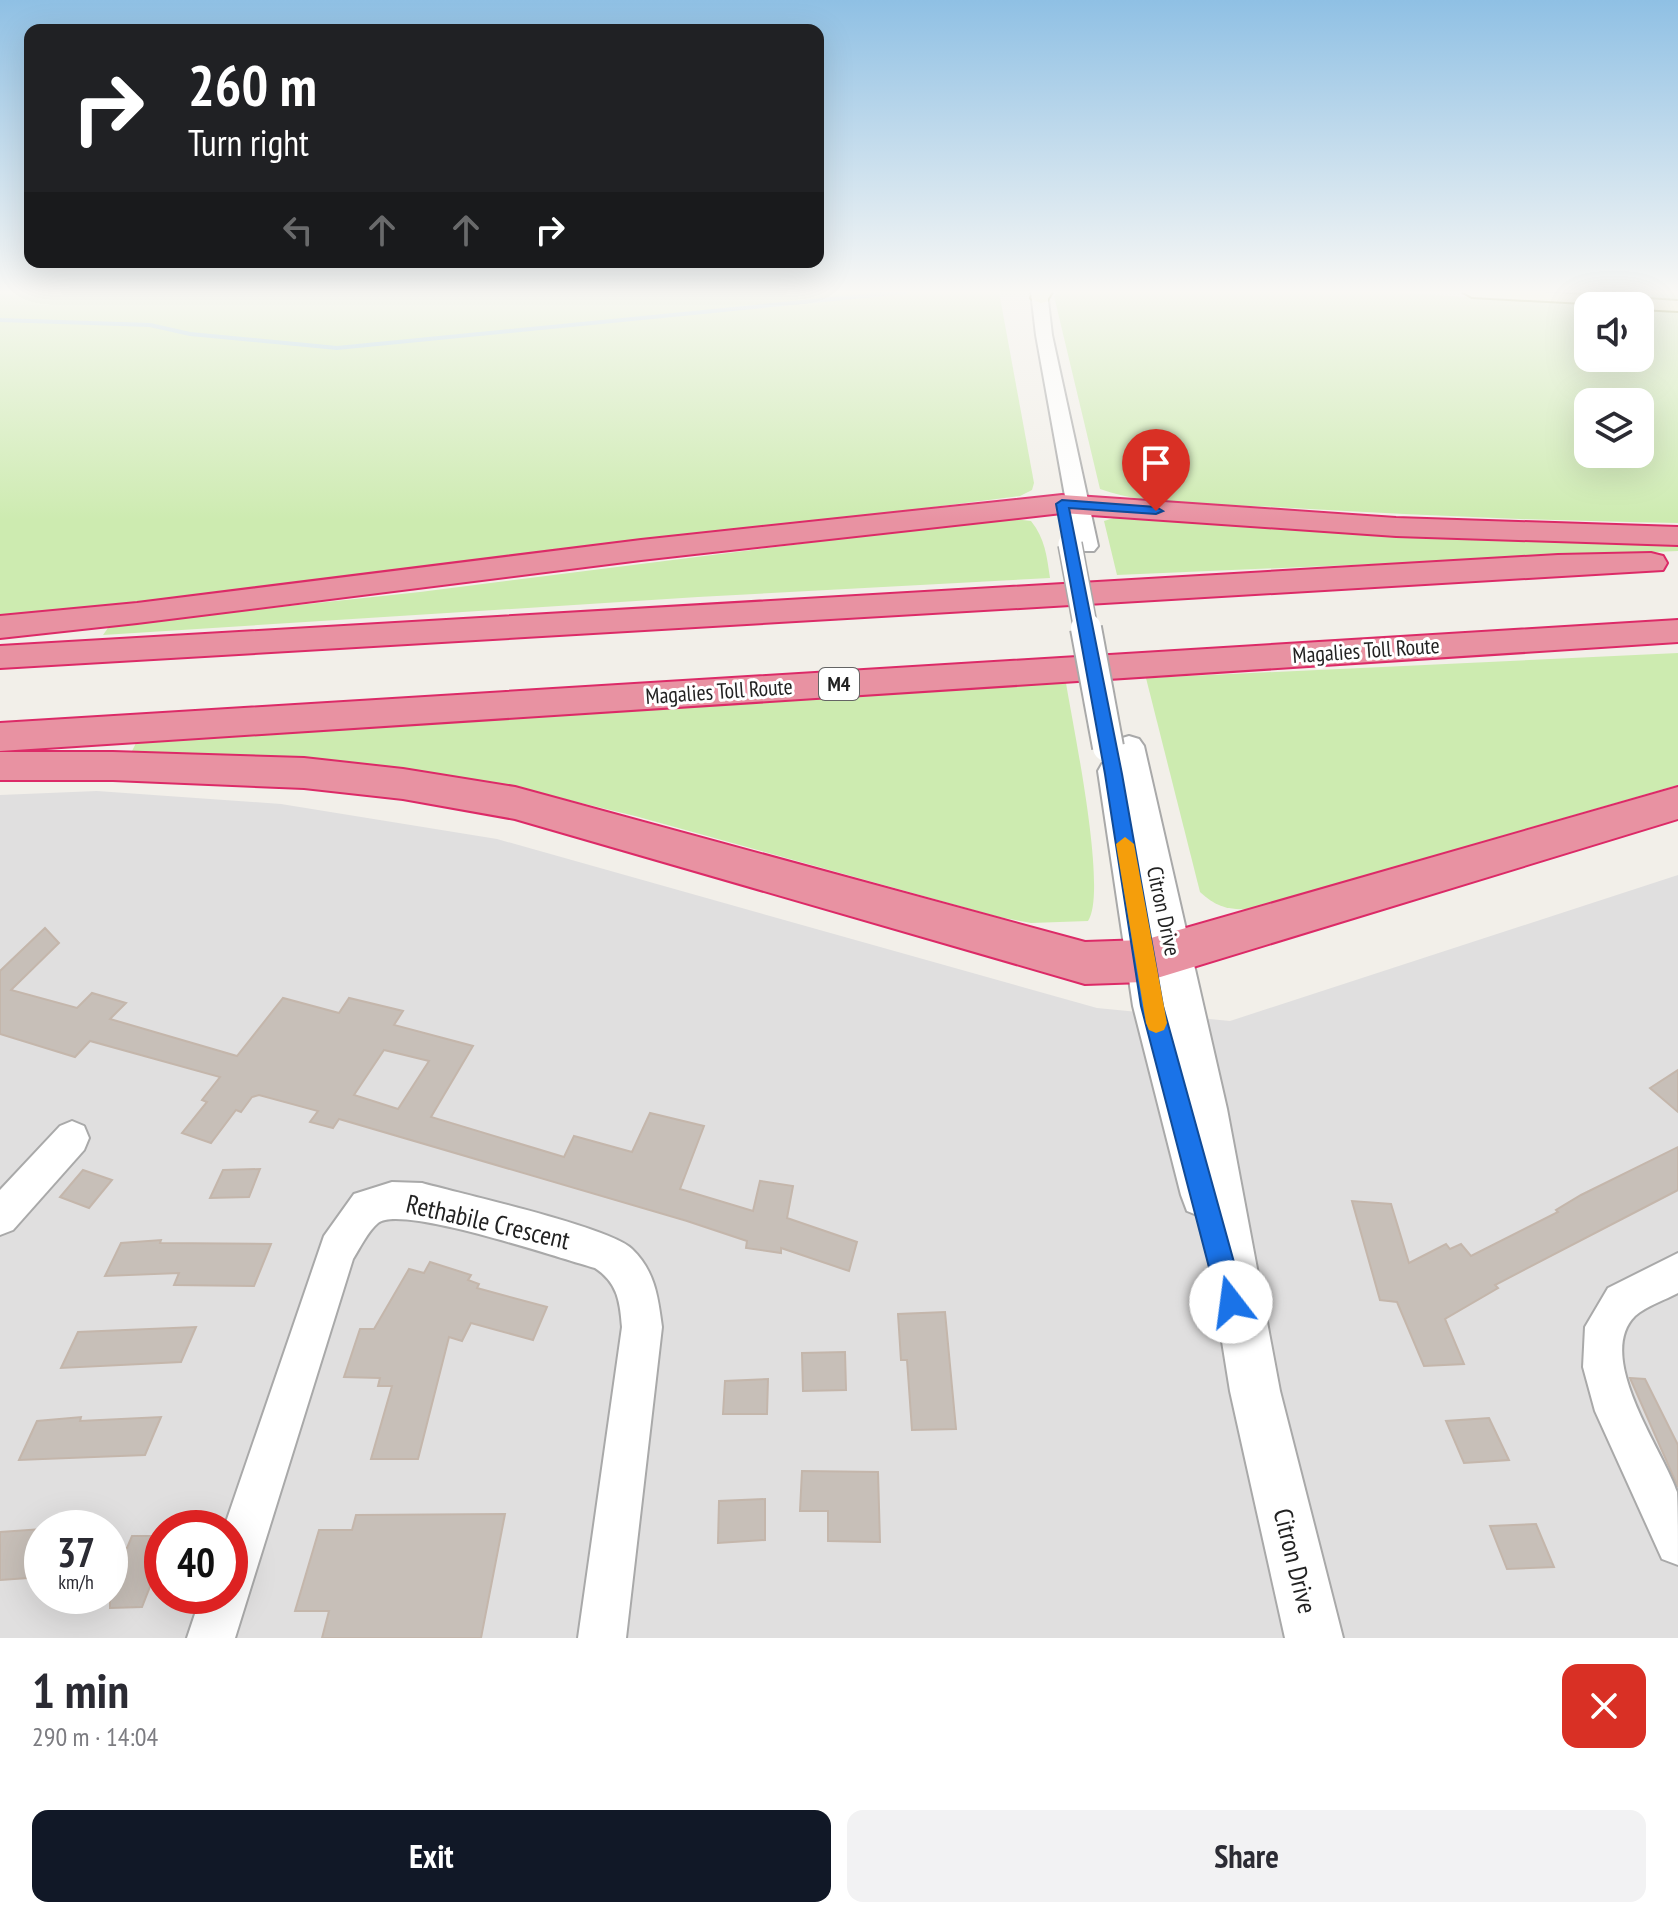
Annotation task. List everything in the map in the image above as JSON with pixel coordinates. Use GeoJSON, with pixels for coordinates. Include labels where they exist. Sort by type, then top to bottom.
{"type":"FeatureCollection","features":[{"type":"Feature","properties":{"kind":"highway"},"geometry":{"type":"LineString","coordinates":[[0,627],[137,613],[641,550],[1070,504],[1396,527],[1678,536]]}},
{"type":"Feature","properties":{"kind":"highway"},"geometry":{"type":"LineString","coordinates":[[0,657],[1558,565],[1678,563]]}},
{"type":"Feature","properties":{"kind":"highway","name":"Magalies Toll Route"},"geometry":{"type":"LineString","coordinates":[[0,737],[1678,631]]}},
{"type":"Feature","properties":{"kind":"highway"},"geometry":{"type":"LineString","coordinates":[[0,766],[113,766],[304,773],[403,784],[515,803],[1085,963],[1158,957],[1678,803]]}},
{"type":"Feature","properties":{"kind":"street","name":"Citron Drive"},"geometry":{"type":"LineString","coordinates":[[1046,368],[1158,957],[1206,1109],[1255,1391],[1314,1638]]}},
{"type":"Feature","properties":{"kind":"street"},"geometry":{"type":"LineString","coordinates":[[0,1217],[72,1138]]}},
{"type":"Feature","properties":{"kind":"street","name":"Rethabile Crescent"},"geometry":{"type":"LineString","coordinates":[[248,1523],[337,1249],[367,1207],[392,1200],[422,1201],[587,1245],[618,1261],[638,1288],[642,1327],[602,1638]]}},
{"type":"Feature","properties":{"kind":"street"},"geometry":{"type":"LineString","coordinates":[[1678,1272],[1622,1302],[1605,1327],[1603,1367],[1616,1411],[1678,1543]]}},
{"type":"Feature","properties":{"kind":"street"},"geometry":{"type":"LineString","coordinates":[[211,1638],[218,1614]]}},
{"type":"Feature","properties":{"kind":"shaded area"},"geometry":{"type":"Polygon","coordinates":[[[97,791],[281,804],[497,839],[1097,1008],[1230,1021],[1678,875],[1678,1638],[0,1638],[0,795],[97,791]]]}},
{"type":"Feature","properties":{"kind":"green space"},"geometry":{"type":"Polygon","coordinates":[[[0,368],[1013,368],[1034,483],[1032,490],[1020,496],[370,579],[0,617],[0,368]]]}},
{"type":"Feature","properties":{"kind":"green space"},"geometry":{"type":"Polygon","coordinates":[[[1071,368],[1574,368],[1574,372],[1654,372],[1654,368],[1678,368],[1678,523],[1186,504],[1100,489],[1071,368]]]}},
{"type":"Feature","properties":{"kind":"green space"},"geometry":{"type":"Polygon","coordinates":[[[1117,517],[1369,535],[1678,545],[1678,551],[1117,575],[1104,521],[1117,517]]]}},
{"type":"Feature","properties":{"kind":"green space"},"geometry":{"type":"Polygon","coordinates":[[[1004,518],[1031,521],[1036,527],[1050,578],[103,635],[110,625],[420,592],[1004,518]]]}},
{"type":"Feature","properties":{"kind":"green space"},"geometry":{"type":"Polygon","coordinates":[[[1678,653],[1678,785],[1249,909],[1223,906],[1200,892],[1146,678],[1678,653]]]}},
{"type":"Feature","properties":{"kind":"green space"},"geometry":{"type":"Polygon","coordinates":[[[1066,683],[1092,844],[1093,904],[1088,921],[1031,923],[999,917],[635,816],[519,788],[337,761],[132,751],[137,741],[1066,683]]]}},
{"type":"Feature","properties":{"kind":"building"},"geometry":{"type":"Polygon","coordinates":[[[45,928],[59,943],[11,990],[77,1008],[92,993],[126,1003],[110,1019],[237,1056],[283,998],[339,1013],[349,998],[403,1011],[394,1025],[473,1046],[431,1117],[564,1157],[574,1136],[632,1152],[650,1113],[704,1126],[680,1189],[753,1211],[760,1181],[793,1186],[787,1218],[857,1242],[849,1271],[781,1248],[781,1253],[746,1248],[747,1241],[687,1221],[339,1119],[333,1128],[310,1122],[318,1111],[259,1095],[252,1097],[241,1112],[236,1110],[211,1143],[182,1133],[207,1102],[202,1100],[220,1077],[90,1041],[75,1057],[0,1034],[0,971],[45,928]],[[384,1050],[354,1095],[398,1109],[429,1061],[384,1050]]]}},
{"type":"Feature","properties":{"kind":"building"},"geometry":{"type":"Polygon","coordinates":[[[1678,1070],[1678,1112],[1650,1088],[1678,1070]]]}},
{"type":"Feature","properties":{"kind":"building"},"geometry":{"type":"Polygon","coordinates":[[[1678,1147],[1678,1190],[1495,1285],[1498,1288],[1445,1319],[1464,1364],[1424,1366],[1397,1302],[1380,1300],[1352,1201],[1391,1204],[1409,1263],[1446,1244],[1450,1249],[1461,1244],[1471,1256],[1558,1212],[1556,1210],[1581,1195],[1678,1147]]]}},
{"type":"Feature","properties":{"kind":"building"},"geometry":{"type":"Polygon","coordinates":[[[260,1169],[249,1197],[210,1198],[223,1170],[260,1169]]]}},
{"type":"Feature","properties":{"kind":"building"},"geometry":{"type":"Polygon","coordinates":[[[83,1170],[112,1180],[89,1208],[60,1197],[83,1170]]]}},
{"type":"Feature","properties":{"kind":"building"},"geometry":{"type":"Polygon","coordinates":[[[161,1240],[160,1243],[271,1244],[254,1286],[174,1285],[179,1273],[105,1276],[121,1243],[161,1240]]]}},
{"type":"Feature","properties":{"kind":"building"},"geometry":{"type":"Polygon","coordinates":[[[430,1262],[471,1275],[468,1280],[479,1284],[477,1288],[547,1307],[533,1340],[471,1323],[462,1341],[449,1337],[418,1459],[371,1459],[392,1386],[378,1386],[380,1378],[344,1377],[360,1329],[374,1329],[409,1269],[424,1273],[430,1262]]]}},
{"type":"Feature","properties":{"kind":"building"},"geometry":{"type":"Polygon","coordinates":[[[945,1312],[956,1429],[912,1430],[907,1360],[901,1360],[898,1314],[945,1312]]]}},
{"type":"Feature","properties":{"kind":"building"},"geometry":{"type":"Polygon","coordinates":[[[196,1327],[181,1362],[61,1368],[78,1332],[196,1327]]]}},
{"type":"Feature","properties":{"kind":"building"},"geometry":{"type":"Polygon","coordinates":[[[845,1352],[846,1390],[803,1391],[802,1353],[845,1352]]]}},
{"type":"Feature","properties":{"kind":"building"},"geometry":{"type":"Polygon","coordinates":[[[1630,1378],[1645,1379],[1678,1445],[1678,1487],[1630,1378]]]}},
{"type":"Feature","properties":{"kind":"building"},"geometry":{"type":"Polygon","coordinates":[[[768,1379],[767,1414],[723,1414],[725,1381],[768,1379]]]}},
{"type":"Feature","properties":{"kind":"building"},"geometry":{"type":"Polygon","coordinates":[[[81,1417],[80,1421],[161,1417],[145,1455],[19,1460],[37,1421],[81,1417]]]}},
{"type":"Feature","properties":{"kind":"building"},"geometry":{"type":"Polygon","coordinates":[[[1489,1418],[1509,1460],[1464,1463],[1446,1421],[1489,1418]]]}},
{"type":"Feature","properties":{"kind":"building"},"geometry":{"type":"Polygon","coordinates":[[[802,1471],[878,1472],[880,1542],[828,1541],[828,1511],[800,1511],[802,1471]]]}},
{"type":"Feature","properties":{"kind":"building"},"geometry":{"type":"Polygon","coordinates":[[[765,1499],[765,1540],[718,1543],[719,1501],[765,1499]]]}},
{"type":"Feature","properties":{"kind":"building"},"geometry":{"type":"Polygon","coordinates":[[[505,1514],[481,1638],[322,1638],[329,1611],[295,1611],[319,1530],[352,1530],[356,1515],[505,1514]]]}},
{"type":"Feature","properties":{"kind":"building"},"geometry":{"type":"Polygon","coordinates":[[[1536,1524],[1554,1567],[1507,1569],[1490,1526],[1536,1524]]]}},
{"type":"Feature","properties":{"kind":"building"},"geometry":{"type":"Polygon","coordinates":[[[24,1530],[24,1578],[0,1580],[0,1532],[24,1530]]]}},
{"type":"Feature","properties":{"kind":"building"},"geometry":{"type":"Polygon","coordinates":[[[132,1536],[144,1536],[142,1607],[128,1607],[128,1546],[132,1536]]]}},
{"type":"Feature","properties":{"kind":"slow traffic"},"geometry":{"type":"LineString","coordinates":[[1125,844],[1156,1023]]}},
{"type":"Feature","properties":{"kind":"route"},"geometry":{"type":"LineString","coordinates":[[1156,511],[1062,504],[1113,774],[1152,1006],[1231,1302]]}}]}
